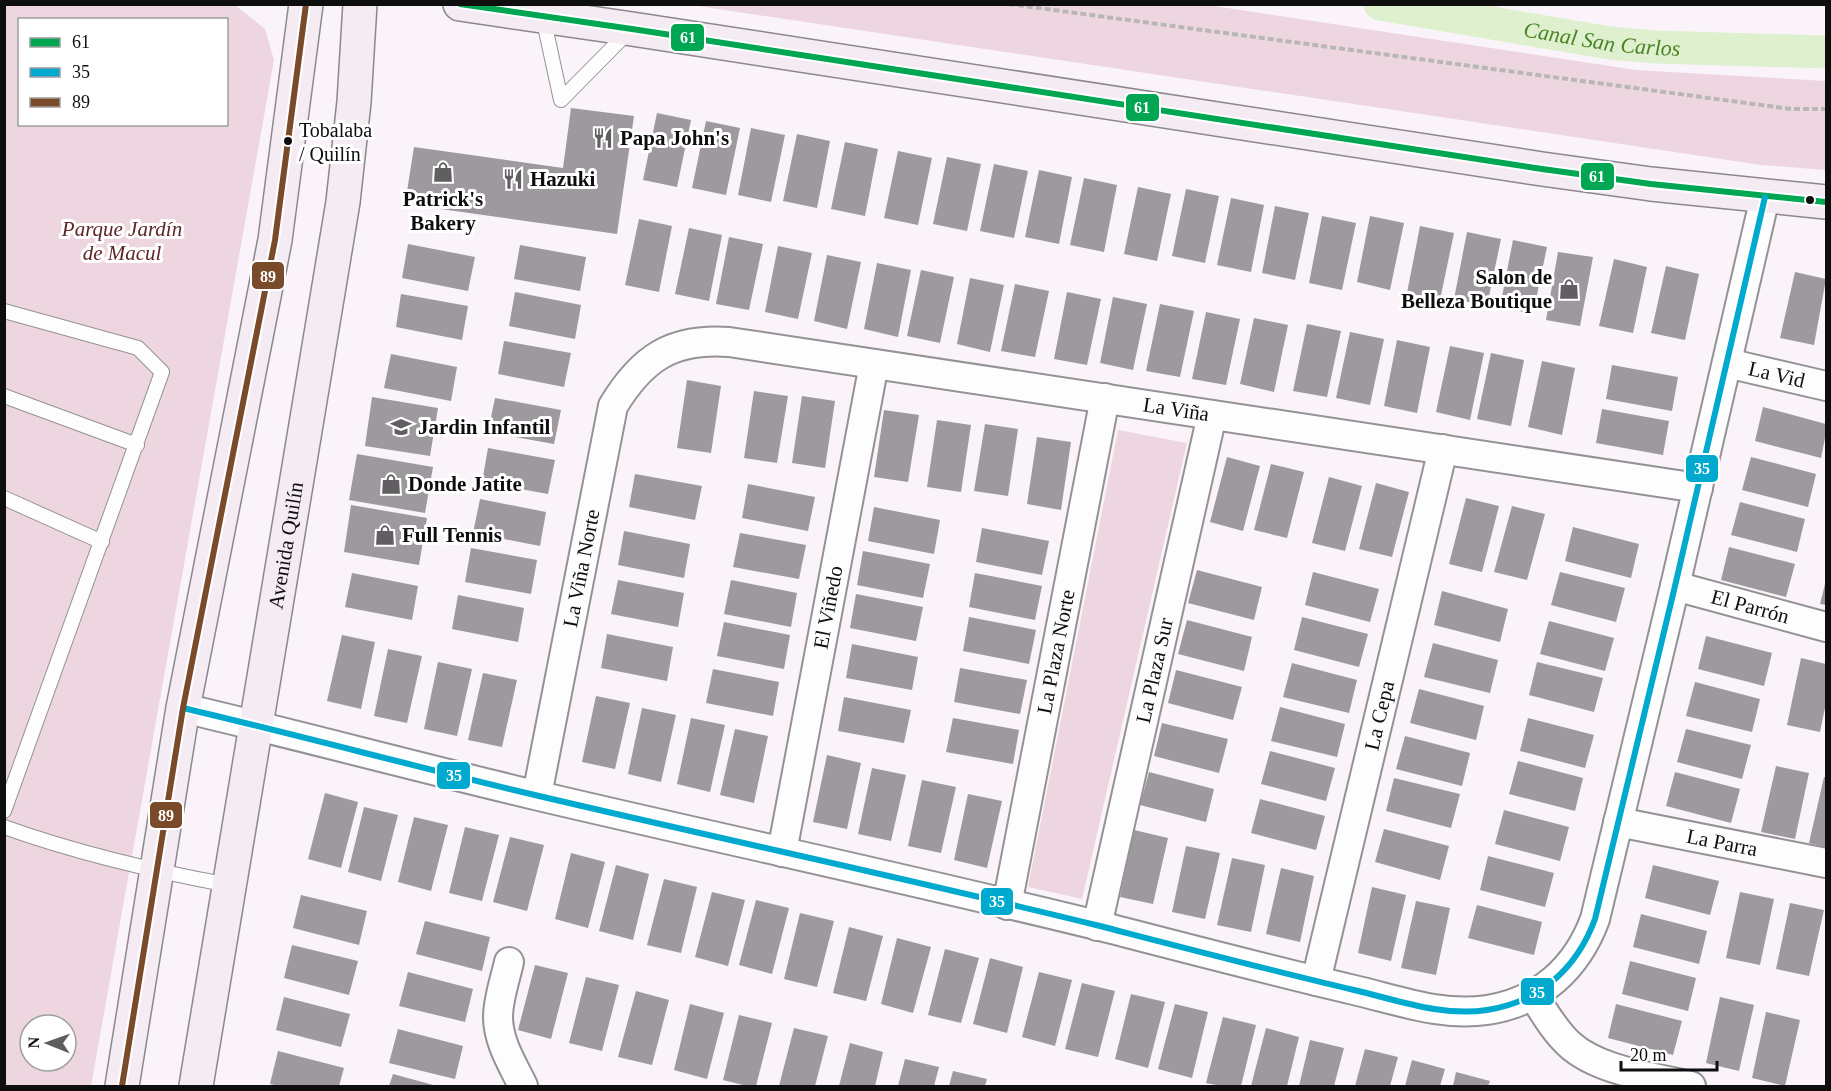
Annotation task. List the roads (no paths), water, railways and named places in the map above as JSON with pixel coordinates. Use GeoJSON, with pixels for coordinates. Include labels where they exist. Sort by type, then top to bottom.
{"type":"FeatureCollection","features":[{"type":"Feature","properties":{"kind":"main road"},"geometry":{"type":"LineString","coordinates":[[122,1086],[183,708],[275,240],[306,4]]}},
{"type":"Feature","properties":{"kind":"main road","name":"Avenida Quilín"},"geometry":{"type":"LineString","coordinates":[[196,1086],[343,202],[355,92],[360,4]]}},
{"type":"Feature","properties":{"kind":"main road"},"geometry":{"type":"LineString","coordinates":[[460,4],[632,28],[1542,169],[1765,197],[1827,202]]}},
{"type":"Feature","properties":{"kind":"street"},"geometry":{"type":"LineString","coordinates":[[183,708],[537,795],[1097,926],[1434,1009],[1461,1012],[1487,1010],[1511,1004],[1533,995],[1561,975],[1582,950],[1595,919],[1765,197]]}},
{"type":"Feature","properties":{"kind":"street","name":"La Viña"},"geometry":{"type":"LineString","coordinates":[[655,357],[672,348],[709,340],[1698,488]]}},
{"type":"Feature","properties":{"kind":"street","name":"La Viña Norte"},"geometry":{"type":"LineString","coordinates":[[537,795],[613,406],[624,387],[655,357]]}},
{"type":"Feature","properties":{"kind":"street","name":"La Vid"},"geometry":{"type":"LineString","coordinates":[[1727,363],[1827,387]]}},
{"type":"Feature","properties":{"kind":"street","name":"El Viñedo"},"geometry":{"type":"LineString","coordinates":[[782,852],[874,364]]}},
{"type":"Feature","properties":{"kind":"street","name":"La Plaza Norte"},"geometry":{"type":"LineString","coordinates":[[1007,905],[1105,398]]}},
{"type":"Feature","properties":{"kind":"street","name":"La Plaza Sur"},"geometry":{"type":"LineString","coordinates":[[1097,926],[1212,415]]}},
{"type":"Feature","properties":{"kind":"street","name":"La Cepa"},"geometry":{"type":"LineString","coordinates":[[1316,981],[1443,449]]}},
{"type":"Feature","properties":{"kind":"street","name":"El Parrón"},"geometry":{"type":"LineString","coordinates":[[1675,586],[1827,627]]}},
{"type":"Feature","properties":{"kind":"street","name":"La Parra"},"geometry":{"type":"LineString","coordinates":[[1618,822],[1827,863]]}},
{"type":"Feature","properties":{"kind":"street"},"geometry":{"type":"LineString","coordinates":[[509,962],[500,1003],[499,1028],[503,1043],[523,1086]]}},
{"type":"Feature","properties":{"kind":"street"},"geometry":{"type":"LineString","coordinates":[[1533,995],[1561,1036],[1586,1057],[1603,1065],[1691,1086]]}},
{"type":"Feature","properties":{"kind":"lane"},"geometry":{"type":"LineString","coordinates":[[543,17],[561,100],[632,28]]}},
{"type":"Feature","properties":{"kind":"lane"},"geometry":{"type":"LineString","coordinates":[[4,311],[138,348],[162,372],[4,811]]}},
{"type":"Feature","properties":{"kind":"lane"},"geometry":{"type":"LineString","coordinates":[[4,396],[136,445]]}},
{"type":"Feature","properties":{"kind":"lane"},"geometry":{"type":"LineString","coordinates":[[4,498],[102,542]]}},
{"type":"Feature","properties":{"kind":"lane"},"geometry":{"type":"LineString","coordinates":[[4,827],[156,872],[229,885]]}},
{"type":"Feature","properties":{"kind":"waterway","name":"Canal San Carlos"},"geometry":{"type":"LineString","coordinates":[[1380,4],[1610,43],[1656,47],[1826,52]]}},
{"type":"Feature","properties":{"kind":"place","name":"Papa John's"},"geometry":{"type":"Point","coordinates":[603,138]}},
{"type":"Feature","properties":{"kind":"place","name":"Tobalaba / Quilín"},"geometry":{"type":"Point","coordinates":[288,141]}},
{"type":"Feature","properties":{"kind":"place","name":"Patrick's Bakery"},"geometry":{"type":"Point","coordinates":[443,172]}},
{"type":"Feature","properties":{"kind":"place","name":"Hazuki"},"geometry":{"type":"Point","coordinates":[513,179]}},
{"type":"Feature","properties":{"kind":"place","name":"Salon de Belleza Boutique"},"geometry":{"type":"Point","coordinates":[1569,289]}},
{"type":"Feature","properties":{"kind":"place","name":"Jardin Infantil"},"geometry":{"type":"Point","coordinates":[401,427]}},
{"type":"Feature","properties":{"kind":"place","name":"Donde Jatite"},"geometry":{"type":"Point","coordinates":[391,484]}},
{"type":"Feature","properties":{"kind":"place","name":"Full Tennis"},"geometry":{"type":"Point","coordinates":[385,535]}},
{"type":"Feature","properties":{"kind":"park label","name":"Parque Jardín de Macul"},"geometry":{"type":"Point","coordinates":[122,241]}}]}
